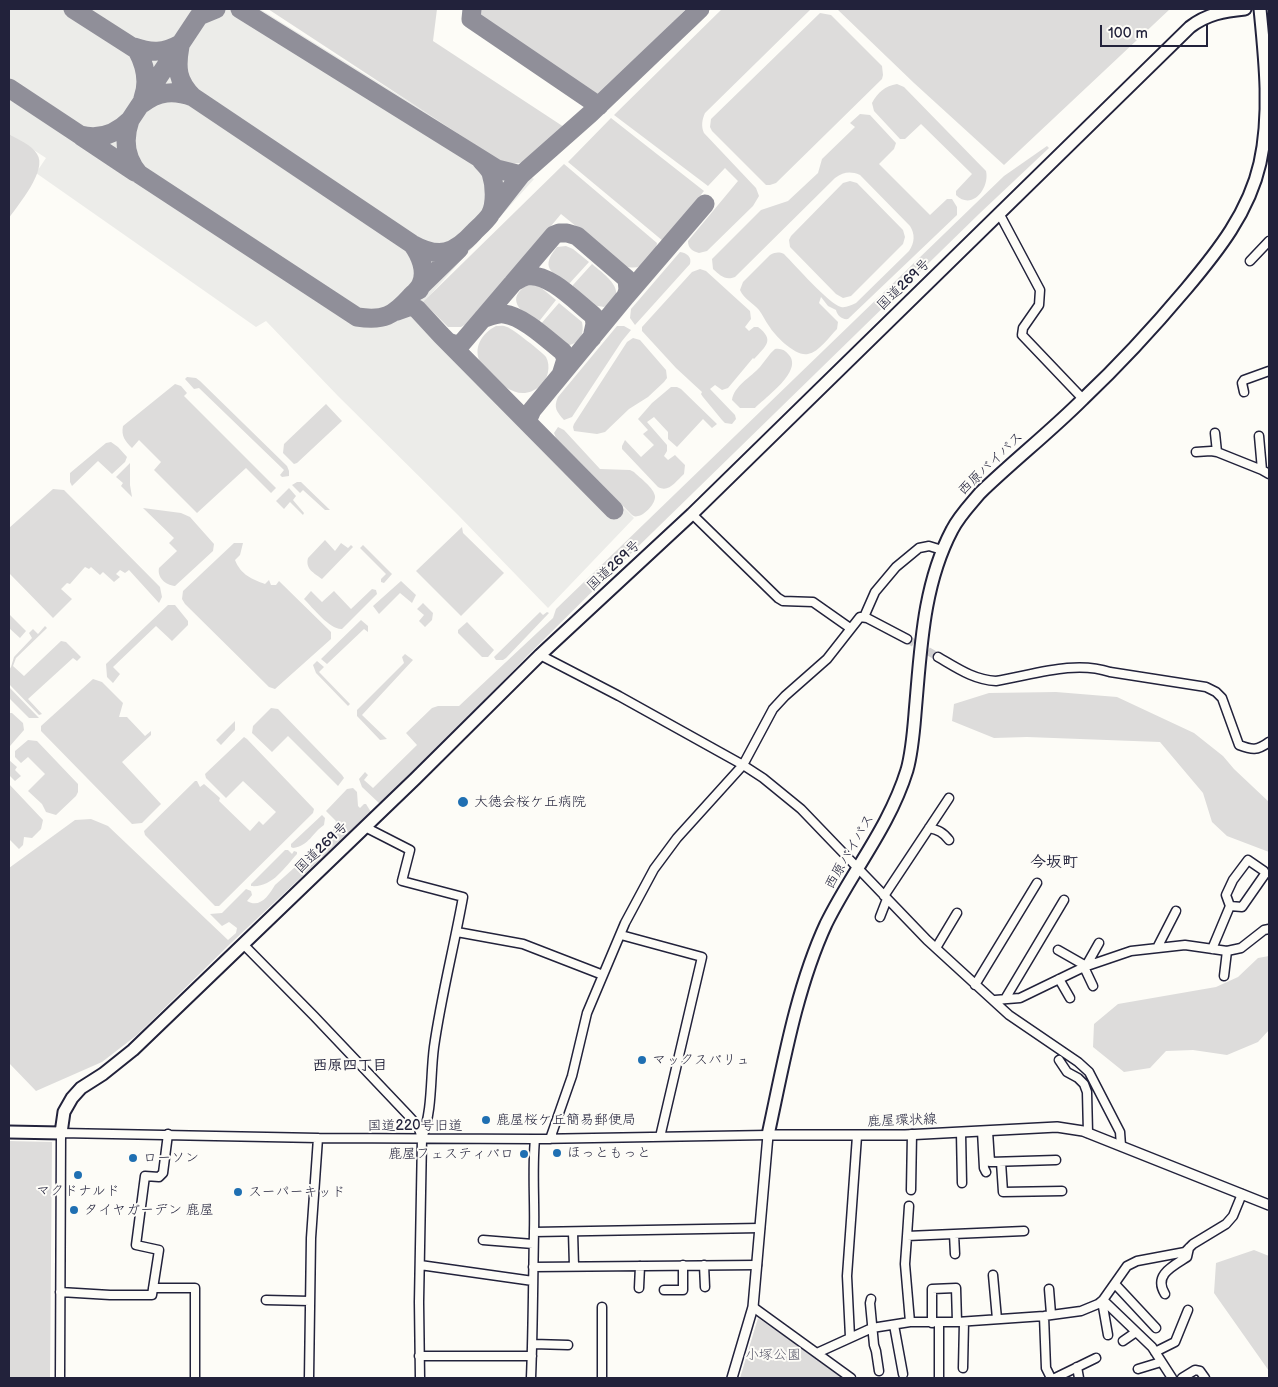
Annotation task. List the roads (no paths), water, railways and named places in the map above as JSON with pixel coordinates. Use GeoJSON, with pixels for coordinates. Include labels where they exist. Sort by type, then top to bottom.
{"type":"FeatureCollection","features":[{"type":"Feature","properties":{"kind":"highway","name":"国道269号"},"geometry":{"type":"LineString","coordinates":[[61,1133],[64,1112],[72,1098],[81,1088],[103,1074],[133,1050],[365,827],[540,655],[692,514],[1190,27],[1201,18],[1213,13],[1245,9]]}},
{"type":"Feature","properties":{"kind":"highway","name":"西原バイパス"},"geometry":{"type":"LineString","coordinates":[[768,1136],[809,966],[827,923],[884,826],[907,768],[913,734],[925,614],[934,572],[942,550],[953,528],[980,493],[1083,399],[1172,305],[1217,250],[1235,224],[1250,194],[1260,163],[1266,120],[1267,87],[1260,9]]}},
{"type":"Feature","properties":{"kind":"highway"},"geometry":{"type":"LineString","coordinates":[[9,1132],[61,1133]]}},
{"type":"Feature","properties":{"kind":"main road","name":"鹿屋環状線"},"geometry":{"type":"LineString","coordinates":[[768,1136],[961,1133],[1057,1127],[1088,1133],[1242,1194],[1269,1202]]}},
{"type":"Feature","properties":{"kind":"main road"},"geometry":{"type":"LineString","coordinates":[[732,1378],[753,1307],[768,1136]]}},
{"type":"Feature","properties":{"kind":"street"},"geometry":{"type":"LineString","coordinates":[[999,212],[1040,290],[1039,305],[1023,328],[1022,335],[1083,399]]}},
{"type":"Feature","properties":{"kind":"street"},"geometry":{"type":"LineString","coordinates":[[1250,262],[1269,241]]}},
{"type":"Feature","properties":{"kind":"street"},"geometry":{"type":"LineString","coordinates":[[1244,392],[1242,384],[1244,380],[1269,371]]}},
{"type":"Feature","properties":{"kind":"street"},"geometry":{"type":"LineString","coordinates":[[1215,433],[1217,452]]}},
{"type":"Feature","properties":{"kind":"street"},"geometry":{"type":"LineString","coordinates":[[1259,436],[1266,472]]}},
{"type":"Feature","properties":{"kind":"street"},"geometry":{"type":"LineString","coordinates":[[1196,452],[1211,450],[1266,472]]}},
{"type":"Feature","properties":{"kind":"street"},"geometry":{"type":"LineString","coordinates":[[1261,454],[1269,455]]}},
{"type":"Feature","properties":{"kind":"street"},"geometry":{"type":"LineString","coordinates":[[692,514],[778,598],[783,601],[813,602],[850,628]]}},
{"type":"Feature","properties":{"kind":"street"},"geometry":{"type":"LineString","coordinates":[[864,617],[875,592],[896,567],[919,548],[930,546],[942,550]]}},
{"type":"Feature","properties":{"kind":"street"},"geometry":{"type":"LineString","coordinates":[[550,1139],[572,1076],[587,1013],[621,935],[624,923],[654,869],[677,838],[743,765],[773,709],[827,659],[839,646],[855,621],[864,617],[886,626],[907,639]]}},
{"type":"Feature","properties":{"kind":"street"},"geometry":{"type":"LineString","coordinates":[[540,655],[619,696],[743,765],[763,778],[801,809],[886,898],[975,985],[1009,1014],[1078,1062],[1089,1072],[1120,1132],[1121,1146]]}},
{"type":"Feature","properties":{"kind":"street"},"geometry":{"type":"LineString","coordinates":[[938,657],[968,675],[984,680],[996,681],[1077,666],[1206,687],[1216,692],[1222,698],[1238,745],[1251,750],[1262,747],[1269,742]]}},
{"type":"Feature","properties":{"kind":"street"},"geometry":{"type":"LineString","coordinates":[[880,917],[886,898],[949,798]]}},
{"type":"Feature","properties":{"kind":"street"},"geometry":{"type":"LineString","coordinates":[[365,827],[410,850],[402,881],[463,897],[439,1014],[427,1124],[422,1138],[420,1378]]}},
{"type":"Feature","properties":{"kind":"street"},"geometry":{"type":"LineString","coordinates":[[929,828],[945,834],[949,840]]}},
{"type":"Feature","properties":{"kind":"street"},"geometry":{"type":"LineString","coordinates":[[1212,949],[1230,906],[1226,895],[1233,880],[1248,860],[1265,874],[1242,907],[1230,906]]}},
{"type":"Feature","properties":{"kind":"street"},"geometry":{"type":"LineString","coordinates":[[975,985],[1037,883]]}},
{"type":"Feature","properties":{"kind":"street"},"geometry":{"type":"LineString","coordinates":[[1005,999],[1064,900]]}},
{"type":"Feature","properties":{"kind":"street"},"geometry":{"type":"LineString","coordinates":[[1156,948],[1176,911]]}},
{"type":"Feature","properties":{"kind":"street"},"geometry":{"type":"LineString","coordinates":[[936,948],[957,913]]}},
{"type":"Feature","properties":{"kind":"street"},"geometry":{"type":"LineString","coordinates":[[994,1000],[1020,998],[1085,967],[1131,951],[1185,945],[1228,951],[1241,948],[1264,930],[1269,929]]}},
{"type":"Feature","properties":{"kind":"street"},"geometry":{"type":"LineString","coordinates":[[456,932],[523,944],[603,975]]}},
{"type":"Feature","properties":{"kind":"street"},"geometry":{"type":"LineString","coordinates":[[621,935],[702,957],[660,1137]]}},
{"type":"Feature","properties":{"kind":"street"},"geometry":{"type":"LineString","coordinates":[[1085,967],[1099,943]]}},
{"type":"Feature","properties":{"kind":"street"},"geometry":{"type":"LineString","coordinates":[[243,944],[407,1114],[418,1126],[422,1138]]}},
{"type":"Feature","properties":{"kind":"street"},"geometry":{"type":"LineString","coordinates":[[1058,950],[1085,967],[1093,986]]}},
{"type":"Feature","properties":{"kind":"street"},"geometry":{"type":"LineString","coordinates":[[1224,976],[1228,951]]}},
{"type":"Feature","properties":{"kind":"street"},"geometry":{"type":"LineString","coordinates":[[1058,979],[1070,998]]}},
{"type":"Feature","properties":{"kind":"street"},"geometry":{"type":"LineString","coordinates":[[1058,1060],[1067,1072],[1078,1078],[1087,1092],[1088,1133]]}},
{"type":"Feature","properties":{"kind":"street"},"geometry":{"type":"LineString","coordinates":[[985,1131],[990,1162],[1056,1160]]}},
{"type":"Feature","properties":{"kind":"street"},"geometry":{"type":"LineString","coordinates":[[985,1131],[984,1168],[986,1172]]}},
{"type":"Feature","properties":{"kind":"street"},"geometry":{"type":"LineString","coordinates":[[60,1378],[61,1133]]}},
{"type":"Feature","properties":{"kind":"street","name":"国道220号旧道"},"geometry":{"type":"LineString","coordinates":[[61,1133],[318,1138],[535,1139],[768,1136]]}},
{"type":"Feature","properties":{"kind":"street"},"geometry":{"type":"LineString","coordinates":[[961,1133],[962,1183]]}},
{"type":"Feature","properties":{"kind":"street"},"geometry":{"type":"LineString","coordinates":[[60,1292],[152,1295],[159,1250],[136,1245],[145,1176],[159,1177],[163,1173],[168,1134]]}},
{"type":"Feature","properties":{"kind":"street"},"geometry":{"type":"LineString","coordinates":[[911,1190],[912,1134]]}},
{"type":"Feature","properties":{"kind":"street"},"geometry":{"type":"LineString","coordinates":[[850,1337],[847,1276],[857,1136]]}},
{"type":"Feature","properties":{"kind":"street"},"geometry":{"type":"LineString","coordinates":[[309,1378],[311,1238],[318,1138]]}},
{"type":"Feature","properties":{"kind":"street"},"geometry":{"type":"LineString","coordinates":[[531,1378],[533,1344],[533,1159],[535,1139]]}},
{"type":"Feature","properties":{"kind":"street"},"geometry":{"type":"LineString","coordinates":[[1001,1162],[1003,1192],[1062,1191]]}},
{"type":"Feature","properties":{"kind":"street"},"geometry":{"type":"LineString","coordinates":[[817,1353],[872,1328],[910,1322],[960,1322],[1081,1311],[1103,1301],[1127,1266],[1137,1261],[1185,1252],[1226,1224],[1233,1216],[1242,1194]]}},
{"type":"Feature","properties":{"kind":"street"},"geometry":{"type":"LineString","coordinates":[[909,1206],[905,1264],[910,1322]]}},
{"type":"Feature","properties":{"kind":"street"},"geometry":{"type":"LineString","coordinates":[[534,1232],[760,1228]]}},
{"type":"Feature","properties":{"kind":"street"},"geometry":{"type":"LineString","coordinates":[[907,1236],[1024,1231]]}},
{"type":"Feature","properties":{"kind":"street"},"geometry":{"type":"LineString","coordinates":[[573,1232],[574,1266]]}},
{"type":"Feature","properties":{"kind":"street"},"geometry":{"type":"LineString","coordinates":[[954,1234],[955,1254]]}},
{"type":"Feature","properties":{"kind":"street"},"geometry":{"type":"LineString","coordinates":[[483,1240],[533,1244]]}},
{"type":"Feature","properties":{"kind":"street"},"geometry":{"type":"LineString","coordinates":[[1165,1294],[1161,1286],[1161,1279],[1169,1269],[1187,1257],[1190,1248]]}},
{"type":"Feature","properties":{"kind":"street"},"geometry":{"type":"LineString","coordinates":[[420,1265],[533,1281]]}},
{"type":"Feature","properties":{"kind":"street"},"geometry":{"type":"LineString","coordinates":[[664,1290],[683,1290],[683,1265]]}},
{"type":"Feature","properties":{"kind":"street"},"geometry":{"type":"LineString","coordinates":[[704,1265],[705,1287]]}},
{"type":"Feature","properties":{"kind":"street"},"geometry":{"type":"LineString","coordinates":[[533,1267],[756,1265]]}},
{"type":"Feature","properties":{"kind":"street"},"geometry":{"type":"LineString","coordinates":[[639,1288],[640,1266]]}},
{"type":"Feature","properties":{"kind":"street"},"geometry":{"type":"LineString","coordinates":[[994,1275],[997,1319]]}},
{"type":"Feature","properties":{"kind":"street"},"geometry":{"type":"LineString","coordinates":[[939,1378],[936,1323],[928,1289],[956,1284],[963,1368]]}},
{"type":"Feature","properties":{"kind":"street"},"geometry":{"type":"LineString","coordinates":[[1115,1284],[1156,1328]]}},
{"type":"Feature","properties":{"kind":"street"},"geometry":{"type":"LineString","coordinates":[[153,1288],[194,1288],[195,1378]]}},
{"type":"Feature","properties":{"kind":"street"},"geometry":{"type":"LineString","coordinates":[[1049,1289],[1046,1368],[1053,1378],[1096,1358]]}},
{"type":"Feature","properties":{"kind":"street"},"geometry":{"type":"LineString","coordinates":[[266,1300],[310,1301]]}},
{"type":"Feature","properties":{"kind":"street"},"geometry":{"type":"LineString","coordinates":[[872,1300],[870,1303],[872,1328],[879,1371]]}},
{"type":"Feature","properties":{"kind":"street"},"geometry":{"type":"LineString","coordinates":[[1103,1301],[1155,1352],[1172,1378]]}},
{"type":"Feature","properties":{"kind":"street"},"geometry":{"type":"LineString","coordinates":[[1103,1301],[1108,1335]]}},
{"type":"Feature","properties":{"kind":"street"},"geometry":{"type":"LineString","coordinates":[[602,1306],[602,1378]]}},
{"type":"Feature","properties":{"kind":"street"},"geometry":{"type":"LineString","coordinates":[[753,1307],[851,1378]]}},
{"type":"Feature","properties":{"kind":"street"},"geometry":{"type":"LineString","coordinates":[[1155,1352],[1176,1342],[1188,1310]]}},
{"type":"Feature","properties":{"kind":"street"},"geometry":{"type":"LineString","coordinates":[[894,1325],[902,1374]]}},
{"type":"Feature","properties":{"kind":"street"},"geometry":{"type":"LineString","coordinates":[[1124,1341],[1136,1332]]}},
{"type":"Feature","properties":{"kind":"street"},"geometry":{"type":"LineString","coordinates":[[533,1344],[568,1345]]}},
{"type":"Feature","properties":{"kind":"street"},"geometry":{"type":"LineString","coordinates":[[419,1356],[532,1356]]}},
{"type":"Feature","properties":{"kind":"street"},"geometry":{"type":"LineString","coordinates":[[1138,1369],[1161,1362]]}},
{"type":"Feature","properties":{"kind":"street"},"geometry":{"type":"LineString","coordinates":[[1077,1368],[1079,1378]]}},
{"type":"Feature","properties":{"kind":"street"},"geometry":{"type":"LineString","coordinates":[[1182,1378],[1195,1370],[1200,1371],[1206,1378]]}},
{"type":"Feature","properties":{"kind":"tunnel"},"geometry":{"type":"LineString","coordinates":[[907,639],[938,657]]}},
{"type":"Feature","properties":{"kind":"place","name":"大徳会桜ケ丘病院"},"geometry":{"type":"Point","coordinates":[463,802]}},
{"type":"Feature","properties":{"kind":"place","name":"マックスバリュ"},"geometry":{"type":"Point","coordinates":[642,1060]}},
{"type":"Feature","properties":{"kind":"place","name":"鹿屋桜ケ丘簡易郵便局"},"geometry":{"type":"Point","coordinates":[486,1120]}},
{"type":"Feature","properties":{"kind":"place","name":"ほっともっと"},"geometry":{"type":"Point","coordinates":[557,1153]}},
{"type":"Feature","properties":{"kind":"place","name":"鹿屋フェスティバロ"},"geometry":{"type":"Point","coordinates":[524,1154]}},
{"type":"Feature","properties":{"kind":"place","name":"ローソン"},"geometry":{"type":"Point","coordinates":[133,1158]}},
{"type":"Feature","properties":{"kind":"place","name":"マクドナルド"},"geometry":{"type":"Point","coordinates":[78,1175]}},
{"type":"Feature","properties":{"kind":"place","name":"スーパーキッド"},"geometry":{"type":"Point","coordinates":[238,1192]}},
{"type":"Feature","properties":{"kind":"place","name":"タイヤガーデン 鹿屋"},"geometry":{"type":"Point","coordinates":[74,1210]}},
{"type":"Feature","properties":{"kind":"district","name":"今坂町"},"geometry":{"type":"Point","coordinates":[1054,863]}},
{"type":"Feature","properties":{"kind":"district","name":"西原四丁目"},"geometry":{"type":"Point","coordinates":[350,1066]}},
{"type":"Feature","properties":{"kind":"park label","name":"小塚公園"},"geometry":{"type":"Point","coordinates":[773,1355]}}]}
